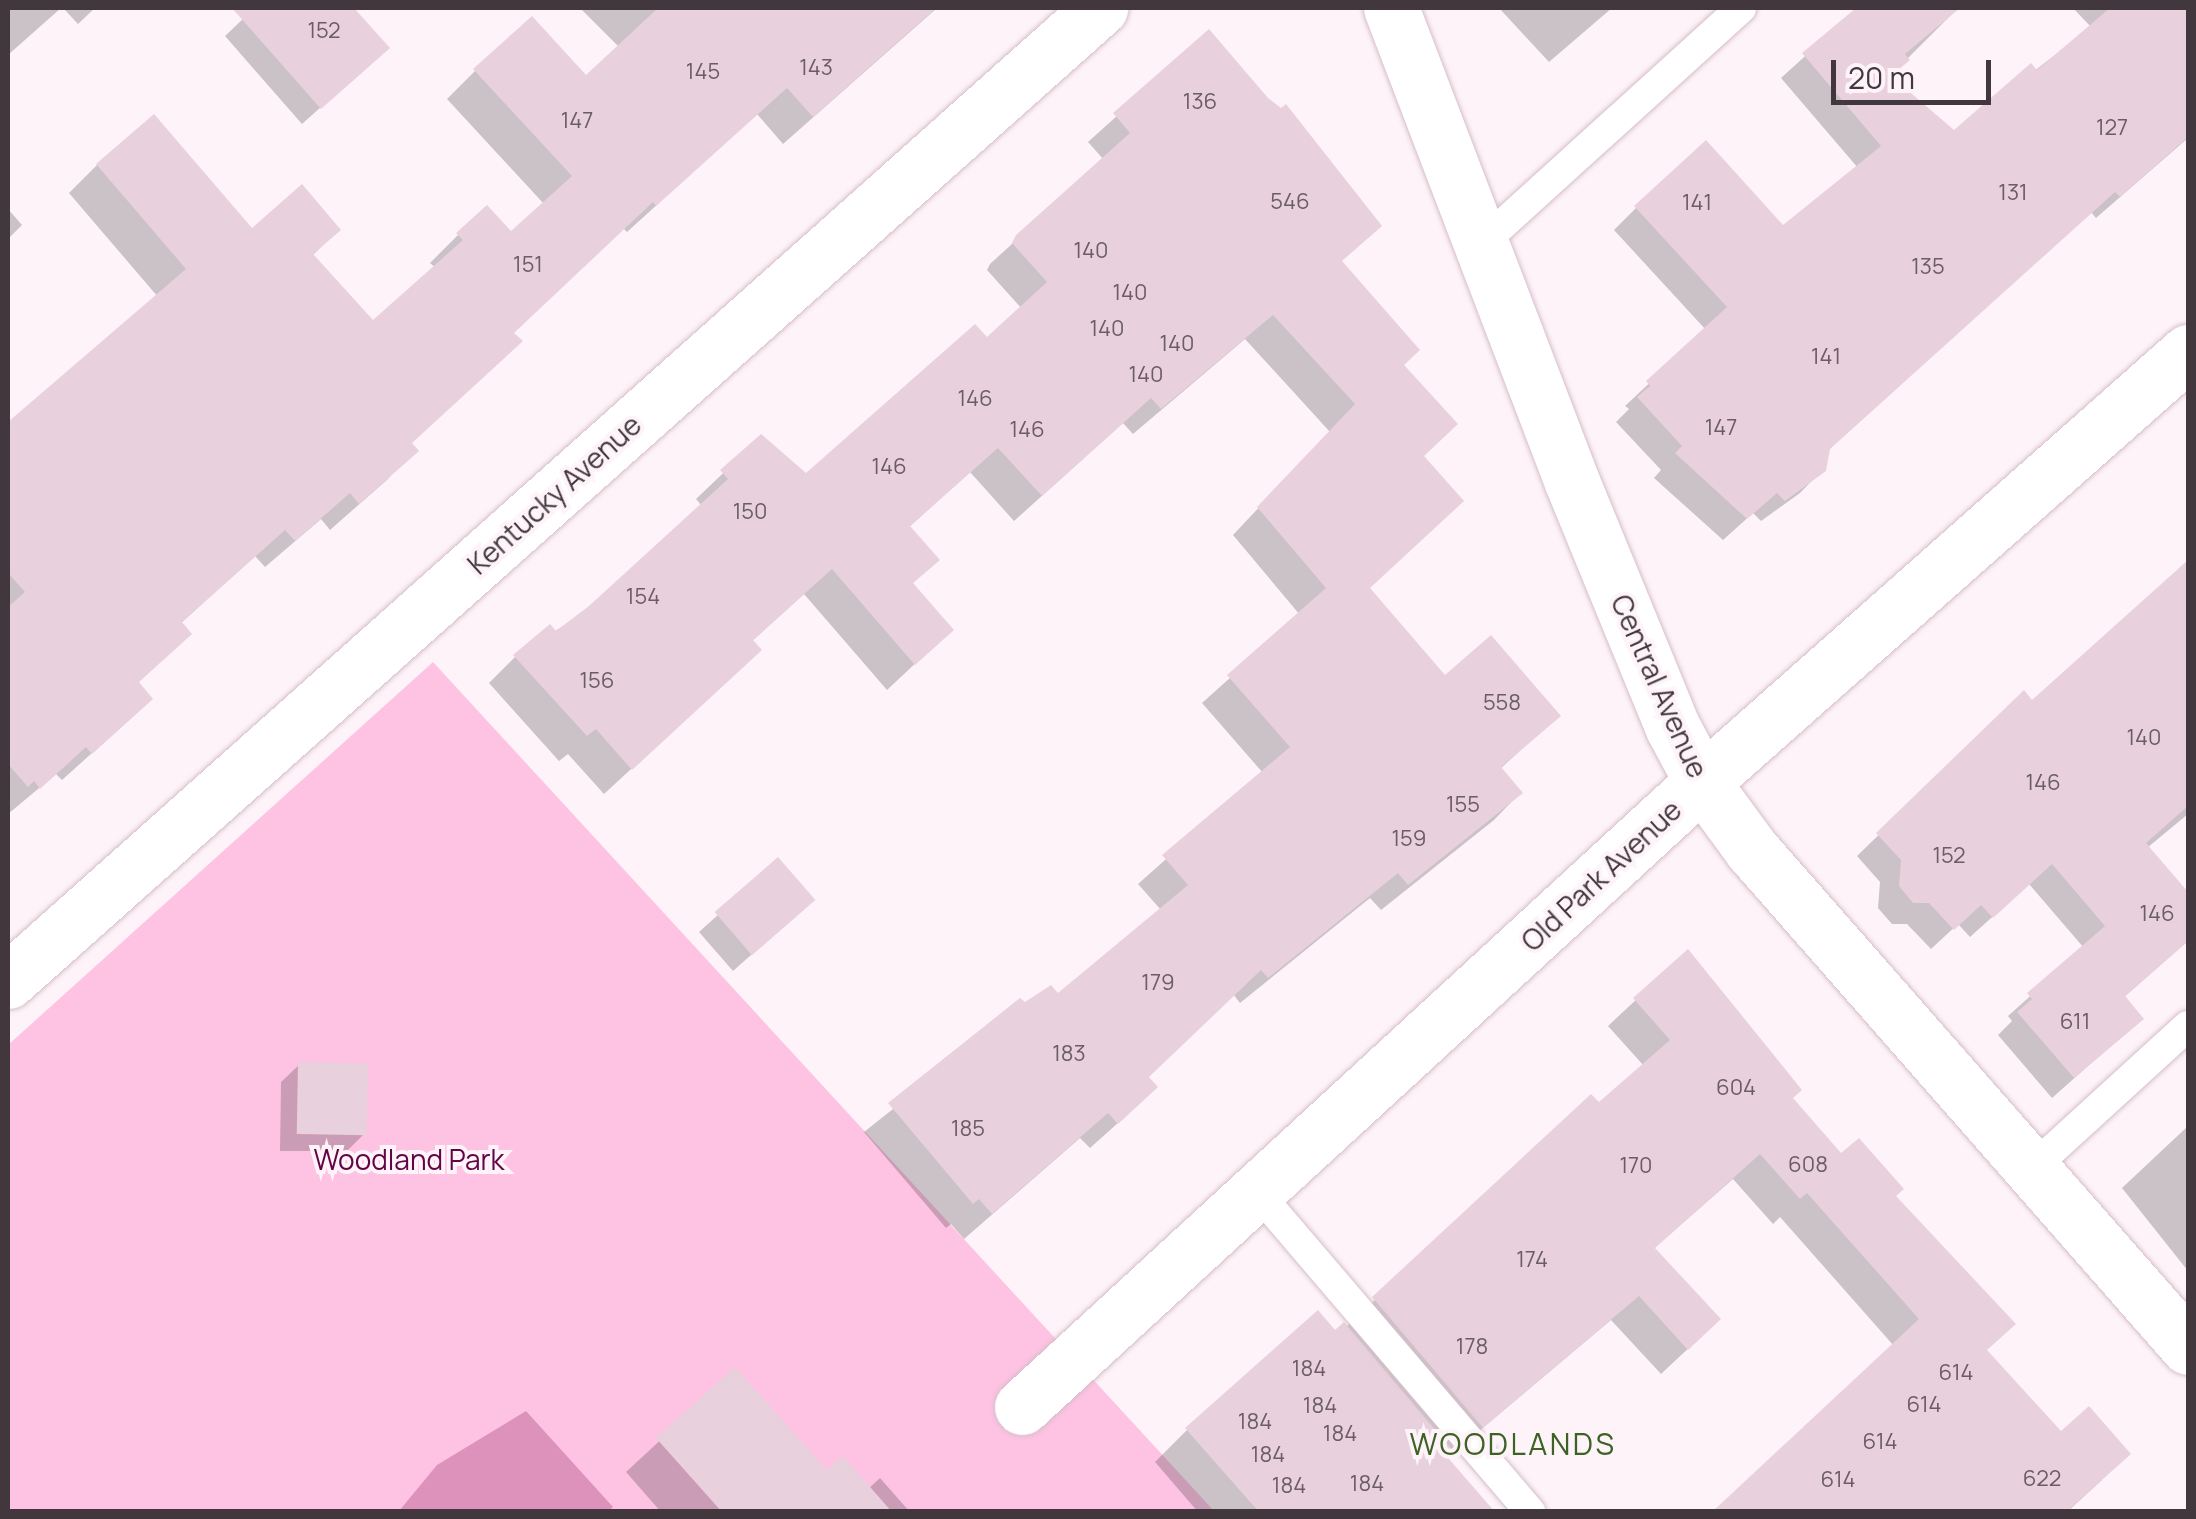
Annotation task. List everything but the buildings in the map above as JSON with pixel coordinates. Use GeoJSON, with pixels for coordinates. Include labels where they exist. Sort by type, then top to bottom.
{"type":"FeatureCollection","features":[{"type":"Feature","properties":{"kind":"street","name":"Kentucky Avenue"},"geometry":{"type":"LineString","coordinates":[[8,981],[1100,8]]}},
{"type":"Feature","properties":{"kind":"street","name":"Central Avenue"},"geometry":{"type":"LineString","coordinates":[[1391,8],[1658,693],[1702,782],[1752,850],[2029,1171],[2188,1347]]}},
{"type":"Feature","properties":{"kind":"street","name":"Old Park Avenue"},"geometry":{"type":"LineString","coordinates":[[1022,1407],[1702,782],[2188,352]]}},
{"type":"Feature","properties":{"kind":"lane"},"geometry":{"type":"LineString","coordinates":[[1481,244],[1741,8]]}},
{"type":"Feature","properties":{"kind":"lane"},"geometry":{"type":"LineString","coordinates":[[2029,1171],[2188,1026]]}},
{"type":"Feature","properties":{"kind":"lane"},"geometry":{"type":"LineString","coordinates":[[1257,1192],[1530,1512]]}},
{"type":"Feature","properties":{"kind":"green space","name":"Woodland Park"},"geometry":{"type":"Polygon","coordinates":[[[433,662],[1214,1511],[8,1511],[8,1045],[433,662]]]}},
{"type":"Feature","properties":{"kind":"shaded area"},"geometry":{"type":"Polygon","coordinates":[[[526,1411],[613,1507],[609,1511],[399,1511],[437,1465],[526,1411]]]}},
{"type":"Feature","properties":{"kind":"district","name":"WOODLANDS"},"geometry":{"type":"Point","coordinates":[1513,1444]}}]}
